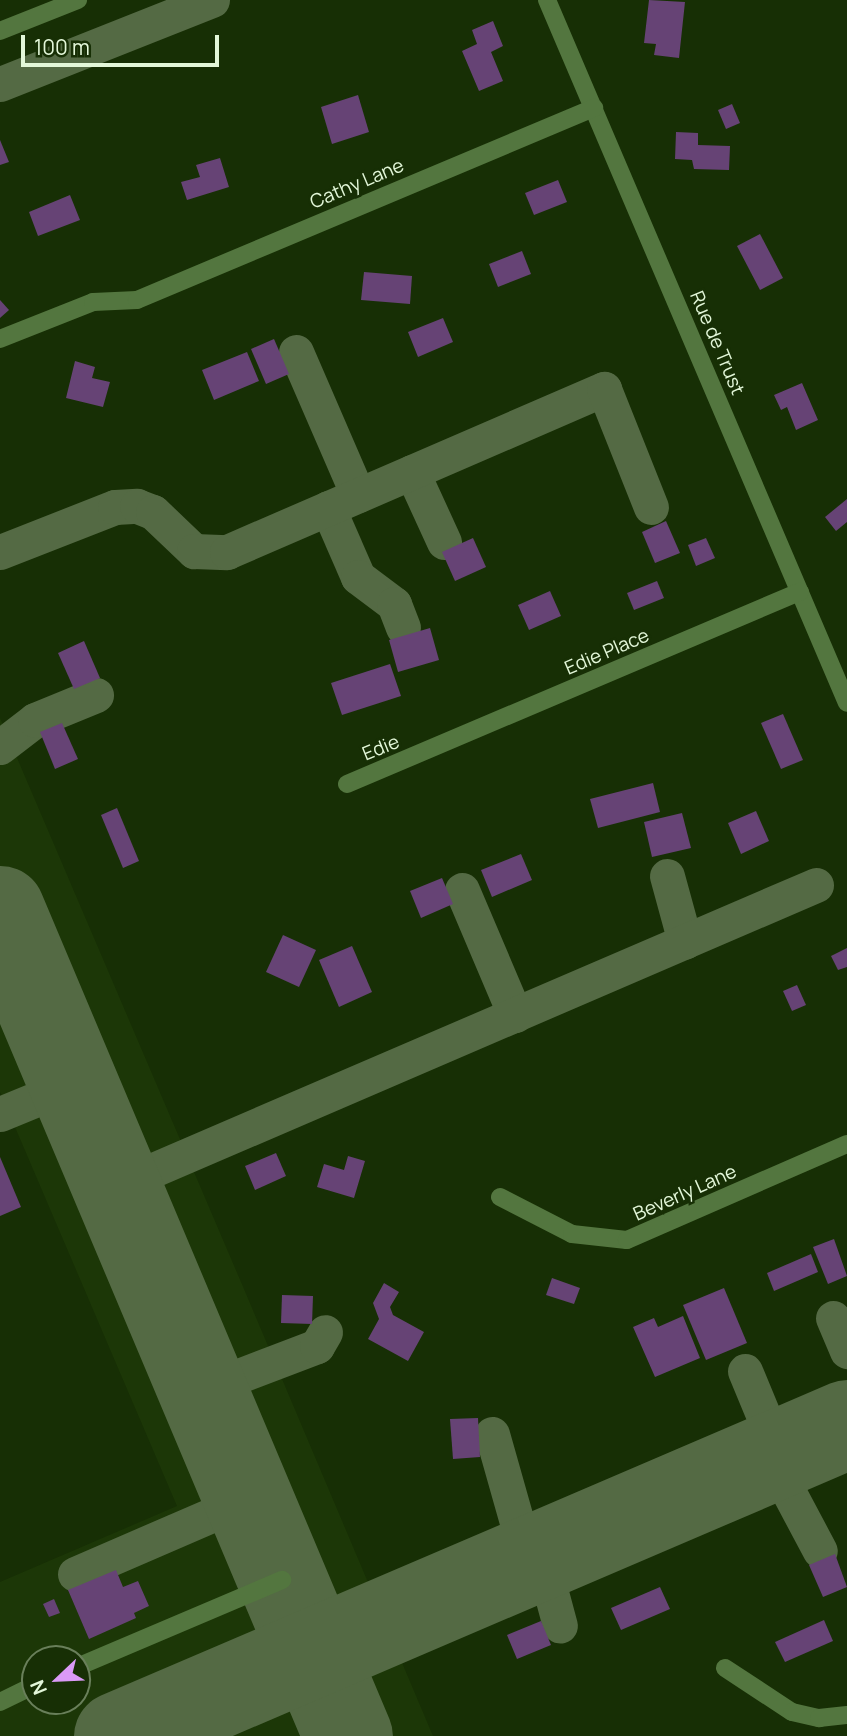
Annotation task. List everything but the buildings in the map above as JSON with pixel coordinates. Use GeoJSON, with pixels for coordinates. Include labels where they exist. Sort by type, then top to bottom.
{"type":"FeatureCollection","features":[{"type":"Feature","properties":{"kind":"street"},"geometry":{"type":"LineString","coordinates":[[0,32],[43,6],[78,0]]}},
{"type":"Feature","properties":{"kind":"street","name":"Rue de Trust"},"geometry":{"type":"LineString","coordinates":[[547,0],[847,703]]}},
{"type":"Feature","properties":{"kind":"street","name":"Cathy Lane"},"geometry":{"type":"LineString","coordinates":[[0,339],[93,302],[137,300],[594,108]]}},
{"type":"Feature","properties":{"kind":"street","name":"Edie Place"},"geometry":{"type":"LineString","coordinates":[[431,751],[800,593]]}},
{"type":"Feature","properties":{"kind":"street","name":"Edie"},"geometry":{"type":"LineString","coordinates":[[347,784],[431,751]]}},
{"type":"Feature","properties":{"kind":"street","name":"Beverly Lane"},"geometry":{"type":"LineString","coordinates":[[500,1197],[572,1234],[627,1240],[847,1144]]}},
{"type":"Feature","properties":{"kind":"street"},"geometry":{"type":"LineString","coordinates":[[91,1661],[282,1580]]}},
{"type":"Feature","properties":{"kind":"street"},"geometry":{"type":"LineString","coordinates":[[725,1668],[792,1712],[819,1718],[847,1714]]}},
{"type":"Feature","properties":{"kind":"street"},"geometry":{"type":"LineString","coordinates":[[0,1703],[21,1692]]}},
{"type":"Feature","properties":{"kind":"shaded area"},"geometry":{"type":"Polygon","coordinates":[[[0,718],[433,1736],[0,1736],[0,1582],[177,1506],[0,1092],[0,718]]]}},
{"type":"Feature","properties":{"kind":"taxiway"},"geometry":{"type":"LineString","coordinates":[[0,84],[212,0]]}},
{"type":"Feature","properties":{"kind":"taxiway"},"geometry":{"type":"LineString","coordinates":[[296,352],[358,495]]}},
{"type":"Feature","properties":{"kind":"taxiway"},"geometry":{"type":"LineString","coordinates":[[0,552],[115,507],[137,506],[153,512],[194,551],[227,552],[604,389],[651,507]]}},
{"type":"Feature","properties":{"kind":"taxiway"},"geometry":{"type":"LineString","coordinates":[[412,472],[444,542]]}},
{"type":"Feature","properties":{"kind":"taxiway"},"geometry":{"type":"LineString","coordinates":[[328,508],[358,577],[394,604],[403,627]]}},
{"type":"Feature","properties":{"kind":"taxiway"},"geometry":{"type":"LineString","coordinates":[[0,747],[35,720],[96,695]]}},
{"type":"Feature","properties":{"kind":"taxiway"},"geometry":{"type":"LineString","coordinates":[[667,876],[685,942]]}},
{"type":"Feature","properties":{"kind":"taxiway"},"geometry":{"type":"LineString","coordinates":[[116,1186],[816,885]]}},
{"type":"Feature","properties":{"kind":"taxiway"},"geometry":{"type":"LineString","coordinates":[[462,890],[515,1015]]}},
{"type":"Feature","properties":{"kind":"taxiway"},"geometry":{"type":"LineString","coordinates":[[0,934],[9,931]]}},
{"type":"Feature","properties":{"kind":"taxiway"},"geometry":{"type":"LineString","coordinates":[[0,1114],[73,1084]]}},
{"type":"Feature","properties":{"kind":"taxiway"},"geometry":{"type":"LineString","coordinates":[[833,1318],[847,1351]]}},
{"type":"Feature","properties":{"kind":"taxiway"},"geometry":{"type":"LineString","coordinates":[[202,1390],[317,1346],[325,1332]]}},
{"type":"Feature","properties":{"kind":"taxiway"},"geometry":{"type":"LineString","coordinates":[[745,1371],[779,1453]]}},
{"type":"Feature","properties":{"kind":"taxiway"},"geometry":{"type":"LineString","coordinates":[[492,1434],[528,1561]]}},
{"type":"Feature","properties":{"kind":"taxiway"},"geometry":{"type":"LineString","coordinates":[[770,1457],[820,1551]]}},
{"type":"Feature","properties":{"kind":"taxiway"},"geometry":{"type":"LineString","coordinates":[[75,1574],[248,1499]]}},
{"type":"Feature","properties":{"kind":"taxiway"},"geometry":{"type":"LineString","coordinates":[[541,1555],[560,1626]]}},
{"type":"Feature","properties":{"kind":"taxiway"},"geometry":{"type":"LineString","coordinates":[[322,1736],[344,1726]]}},
{"type":"Feature","properties":{"kind":"runway"},"geometry":{"type":"LineString","coordinates":[[0,910],[348,1736]]}},
{"type":"Feature","properties":{"kind":"runway"},"geometry":{"type":"LineString","coordinates":[[118,1736],[847,1424]]}}]}
